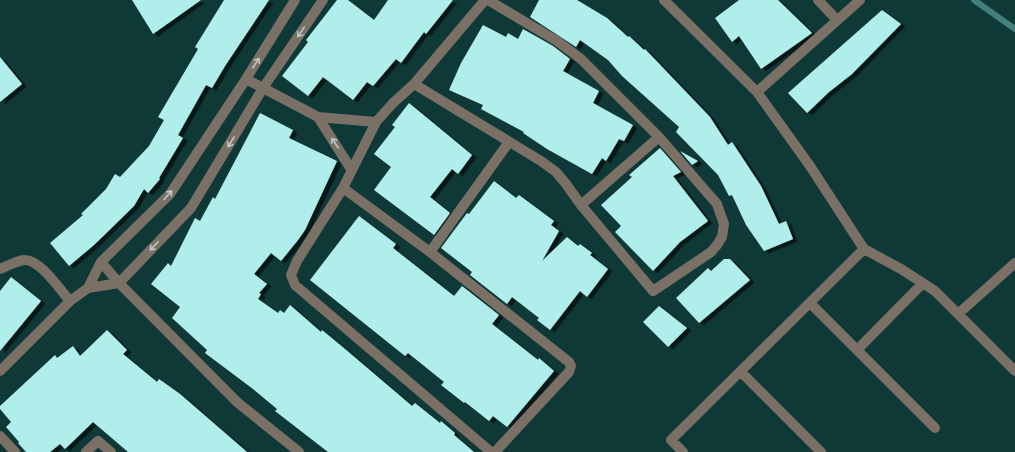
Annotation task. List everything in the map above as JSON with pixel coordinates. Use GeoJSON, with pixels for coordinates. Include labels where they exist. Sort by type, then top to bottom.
{"type":"FeatureCollection","features":[{"type":"Feature","properties":{"kind":"street"},"geometry":{"type":"LineString","coordinates":[[88,288],[101,262],[170,194],[246,79],[295,0]]}},
{"type":"Feature","properties":{"kind":"street"},"geometry":{"type":"LineString","coordinates":[[0,372],[70,301],[88,288],[118,283],[191,208],[263,88],[323,0]]}},
{"type":"Feature","properties":{"kind":"street"},"geometry":{"type":"LineString","coordinates":[[414,84],[556,172],[581,205],[653,291],[711,252],[722,237],[724,224],[721,212],[709,194],[659,137],[581,59],[556,41],[487,0],[414,84],[393,103],[376,122],[351,169],[343,188],[297,261],[291,275],[295,285],[491,452]]}},
{"type":"Feature","properties":{"kind":"street"},"geometry":{"type":"LineString","coordinates":[[664,0],[757,92],[810,166],[864,249],[902,269],[935,291],[1015,371]]}},
{"type":"Feature","properties":{"kind":"street"},"geometry":{"type":"LineString","coordinates":[[818,0],[837,20]]}},
{"type":"Feature","properties":{"kind":"street"},"geometry":{"type":"LineString","coordinates":[[757,92],[860,0]]}},
{"type":"Feature","properties":{"kind":"street"},"geometry":{"type":"LineString","coordinates":[[246,79],[318,117],[376,122]]}},
{"type":"Feature","properties":{"kind":"street"},"geometry":{"type":"LineString","coordinates":[[318,117],[351,169]]}},
{"type":"Feature","properties":{"kind":"street"},"geometry":{"type":"LineString","coordinates":[[581,205],[659,137]]}},
{"type":"Feature","properties":{"kind":"street"},"geometry":{"type":"LineString","coordinates":[[430,252],[509,142]]}},
{"type":"Feature","properties":{"kind":"street"},"geometry":{"type":"LineString","coordinates":[[343,188],[430,252],[564,358],[571,366],[569,372],[495,452]]}},
{"type":"Feature","properties":{"kind":"street"},"geometry":{"type":"LineString","coordinates":[[683,452],[671,440],[864,249]]}},
{"type":"Feature","properties":{"kind":"street"},"geometry":{"type":"LineString","coordinates":[[0,268],[24,260],[32,261],[39,265],[70,301]]}},
{"type":"Feature","properties":{"kind":"street"},"geometry":{"type":"LineString","coordinates":[[101,262],[118,283],[237,402],[299,452]]}},
{"type":"Feature","properties":{"kind":"street"},"geometry":{"type":"LineString","coordinates":[[958,314],[1015,263]]}},
{"type":"Feature","properties":{"kind":"street"},"geometry":{"type":"LineString","coordinates":[[857,350],[923,283]]}},
{"type":"Feature","properties":{"kind":"street"},"geometry":{"type":"LineString","coordinates":[[810,303],[935,428]]}},
{"type":"Feature","properties":{"kind":"street"},"geometry":{"type":"LineString","coordinates":[[741,372],[821,452]]}},
{"type":"Feature","properties":{"kind":"street"},"geometry":{"type":"LineString","coordinates":[[0,436],[15,452]]}},
{"type":"Feature","properties":{"kind":"street"},"geometry":{"type":"LineString","coordinates":[[86,452],[98,441],[111,452]]}},
{"type":"Feature","properties":{"kind":"building"},"geometry":{"type":"Polygon","coordinates":[[[132,0],[201,0],[153,34],[132,0]]]}},
{"type":"Feature","properties":{"kind":"building"},"geometry":{"type":"Polygon","coordinates":[[[224,0],[269,0],[212,88],[206,85],[178,135],[183,138],[159,178],[160,179],[148,193],[144,189],[134,206],[94,245],[69,266],[50,243],[83,215],[81,214],[106,189],[115,174],[120,177],[149,146],[164,120],[158,117],[198,49],[195,47],[224,0]]]}},
{"type":"Feature","properties":{"kind":"building"},"geometry":{"type":"Polygon","coordinates":[[[337,0],[348,0],[374,20],[388,0],[453,0],[426,34],[424,32],[401,63],[396,59],[373,86],[367,82],[353,100],[323,77],[308,96],[282,76],[308,42],[306,40],[337,0]]]}},
{"type":"Feature","properties":{"kind":"building"},"geometry":{"type":"Polygon","coordinates":[[[539,0],[577,0],[607,18],[628,37],[629,36],[644,50],[645,49],[710,117],[728,145],[732,142],[761,186],[779,224],[786,221],[793,239],[764,251],[746,225],[732,195],[729,196],[718,175],[676,132],[679,127],[622,76],[608,60],[580,40],[576,47],[530,17],[539,0]]]}},
{"type":"Feature","properties":{"kind":"building"},"geometry":{"type":"Polygon","coordinates":[[[739,0],[778,0],[812,33],[761,69],[739,36],[732,42],[715,18],[739,0]]]}},
{"type":"Feature","properties":{"kind":"building"},"geometry":{"type":"Polygon","coordinates":[[[882,10],[901,24],[852,74],[829,92],[807,113],[788,93],[882,10]]]}},
{"type":"Feature","properties":{"kind":"building"},"geometry":{"type":"Polygon","coordinates":[[[483,25],[506,37],[508,33],[518,39],[523,29],[553,46],[570,59],[563,71],[599,91],[593,103],[633,125],[624,141],[619,139],[606,161],[602,158],[592,174],[547,149],[523,133],[524,132],[481,109],[483,105],[449,90],[461,63],[483,25]]]}},
{"type":"Feature","properties":{"kind":"building"},"geometry":{"type":"Polygon","coordinates":[[[0,57],[22,84],[0,102],[0,57]]]}},
{"type":"Feature","properties":{"kind":"building"},"geometry":{"type":"Polygon","coordinates":[[[409,103],[472,155],[458,174],[452,169],[430,197],[450,213],[434,235],[374,190],[391,167],[374,154],[395,127],[392,125],[409,103]]]}},
{"type":"Feature","properties":{"kind":"building"},"geometry":{"type":"Polygon","coordinates":[[[260,113],[293,130],[289,138],[337,161],[305,230],[298,240],[281,261],[271,253],[254,274],[267,284],[259,293],[261,294],[258,299],[278,313],[280,310],[284,313],[290,305],[412,406],[415,403],[440,423],[441,421],[455,433],[454,435],[474,452],[328,452],[275,411],[277,409],[253,389],[205,353],[207,350],[172,318],[180,307],[151,284],[168,263],[171,266],[195,218],[200,221],[213,197],[215,199],[260,113]]]}},
{"type":"Feature","properties":{"kind":"building"},"geometry":{"type":"Polygon","coordinates":[[[660,148],[681,172],[673,176],[708,221],[680,242],[653,271],[615,232],[621,226],[601,205],[632,177],[629,175],[660,148]]]}},
{"type":"Feature","properties":{"kind":"building"},"geometry":{"type":"Polygon","coordinates":[[[680,151],[698,161],[692,165],[680,151]]]}},
{"type":"Feature","properties":{"kind":"building"},"geometry":{"type":"Polygon","coordinates":[[[494,181],[516,198],[519,195],[554,221],[551,225],[559,231],[542,261],[567,237],[578,246],[580,244],[592,253],[590,255],[608,269],[587,297],[580,291],[550,330],[537,320],[539,318],[512,297],[507,304],[470,275],[472,272],[441,248],[467,213],[469,214],[494,181]]]}},
{"type":"Feature","properties":{"kind":"building"},"geometry":{"type":"Polygon","coordinates":[[[359,216],[396,244],[393,248],[454,296],[462,286],[499,315],[492,324],[538,360],[539,358],[554,371],[507,427],[493,416],[489,421],[465,402],[464,403],[441,385],[444,382],[408,353],[405,356],[310,280],[359,216]]]}},
{"type":"Feature","properties":{"kind":"building"},"geometry":{"type":"Polygon","coordinates":[[[724,259],[730,259],[750,280],[699,323],[676,298],[708,268],[711,271],[724,259]]]}},
{"type":"Feature","properties":{"kind":"building"},"geometry":{"type":"Polygon","coordinates":[[[11,277],[41,301],[0,351],[0,291],[11,277]]]}},
{"type":"Feature","properties":{"kind":"building"},"geometry":{"type":"Polygon","coordinates":[[[659,306],[687,328],[668,347],[643,322],[659,306]]]}},
{"type":"Feature","properties":{"kind":"building"},"geometry":{"type":"Polygon","coordinates":[[[107,330],[127,350],[123,354],[157,382],[159,379],[180,394],[247,452],[128,452],[93,422],[65,449],[60,444],[50,452],[26,452],[6,427],[11,422],[0,409],[0,406],[55,355],[57,358],[73,346],[80,356],[107,330]]]}},
{"type":"Feature","properties":{"kind":"waterway"},"geometry":{"type":"LineString","coordinates":[[974,0],[1015,29]]}}]}
